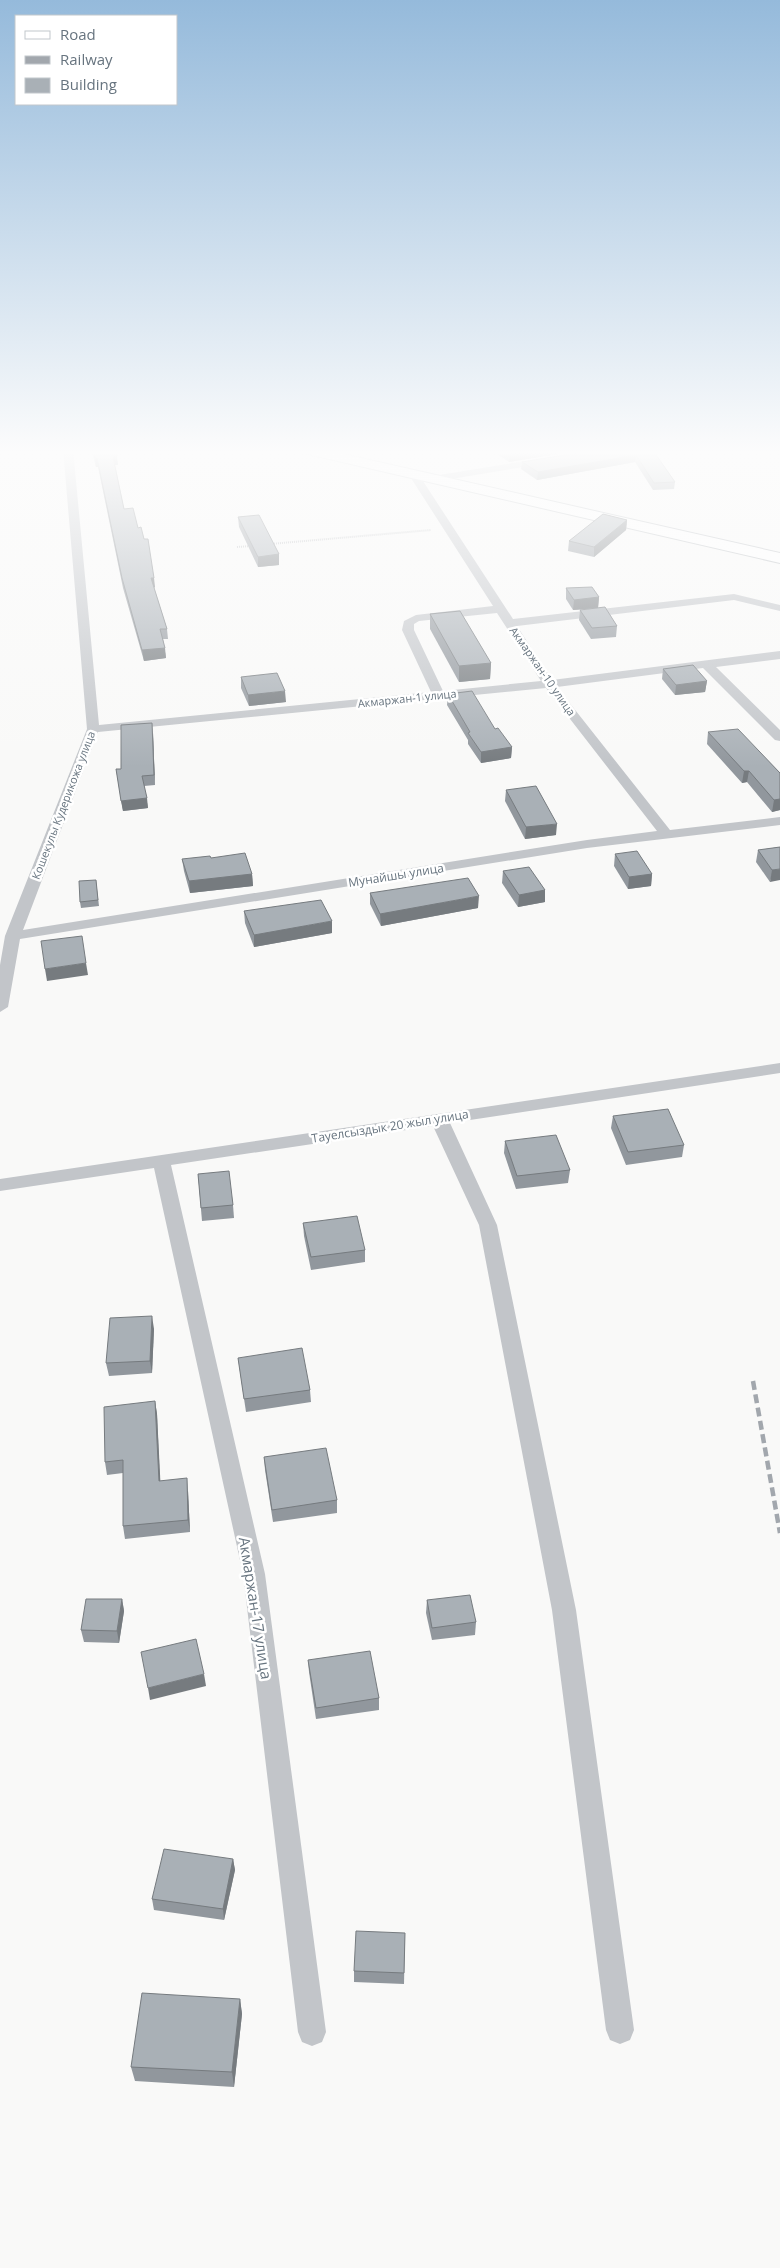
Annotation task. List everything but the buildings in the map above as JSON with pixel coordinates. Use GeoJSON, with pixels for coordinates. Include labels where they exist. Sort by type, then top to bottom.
{"type":"FeatureCollection","features":[{"type":"Feature","properties":{"kind":"street","name":"Кошекулы Кудерикожа улица"},"geometry":{"type":"LineString","coordinates":[[0,1007],[14,936],[93,729],[77,555]]}},
{"type":"Feature","properties":{"kind":"street","name":"Акмаржан-10 улица"},"geometry":{"type":"LineString","coordinates":[[466,555],[550,684],[666,834]]}},
{"type":"Feature","properties":{"kind":"street"},"geometry":{"type":"LineString","coordinates":[[766,555],[780,558]]}},
{"type":"Feature","properties":{"kind":"street"},"geometry":{"type":"LineString","coordinates":[[509,623],[734,597],[780,608]]}},
{"type":"Feature","properties":{"kind":"street"},"geometry":{"type":"LineString","coordinates":[[440,695],[408,630],[408,623],[416,618],[500,609]]}},
{"type":"Feature","properties":{"kind":"street","name":"Акмаржан-1 улица"},"geometry":{"type":"LineString","coordinates":[[93,729],[550,684],[780,655]]}},
{"type":"Feature","properties":{"kind":"street"},"geometry":{"type":"LineString","coordinates":[[707,665],[780,737]]}},
{"type":"Feature","properties":{"kind":"street","name":"Мунайшы улица"},"geometry":{"type":"LineString","coordinates":[[14,936],[587,844],[780,821]]}},
{"type":"Feature","properties":{"kind":"street","name":"Тауелсыздык 20 жыл улица"},"geometry":{"type":"LineString","coordinates":[[0,1185],[780,1068]]}},
{"type":"Feature","properties":{"kind":"street"},"geometry":{"type":"LineString","coordinates":[[439,1119],[488,1226],[564,1610],[620,2030]]}},
{"type":"Feature","properties":{"kind":"street","name":"Акмаржан-17 улица"},"geometry":{"type":"LineString","coordinates":[[161,1161],[254,1574],[312,2032]]}},
{"type":"Feature","properties":{"kind":"railway"},"geometry":{"type":"LineString","coordinates":[[753,1381],[780,1533]]}}]}
